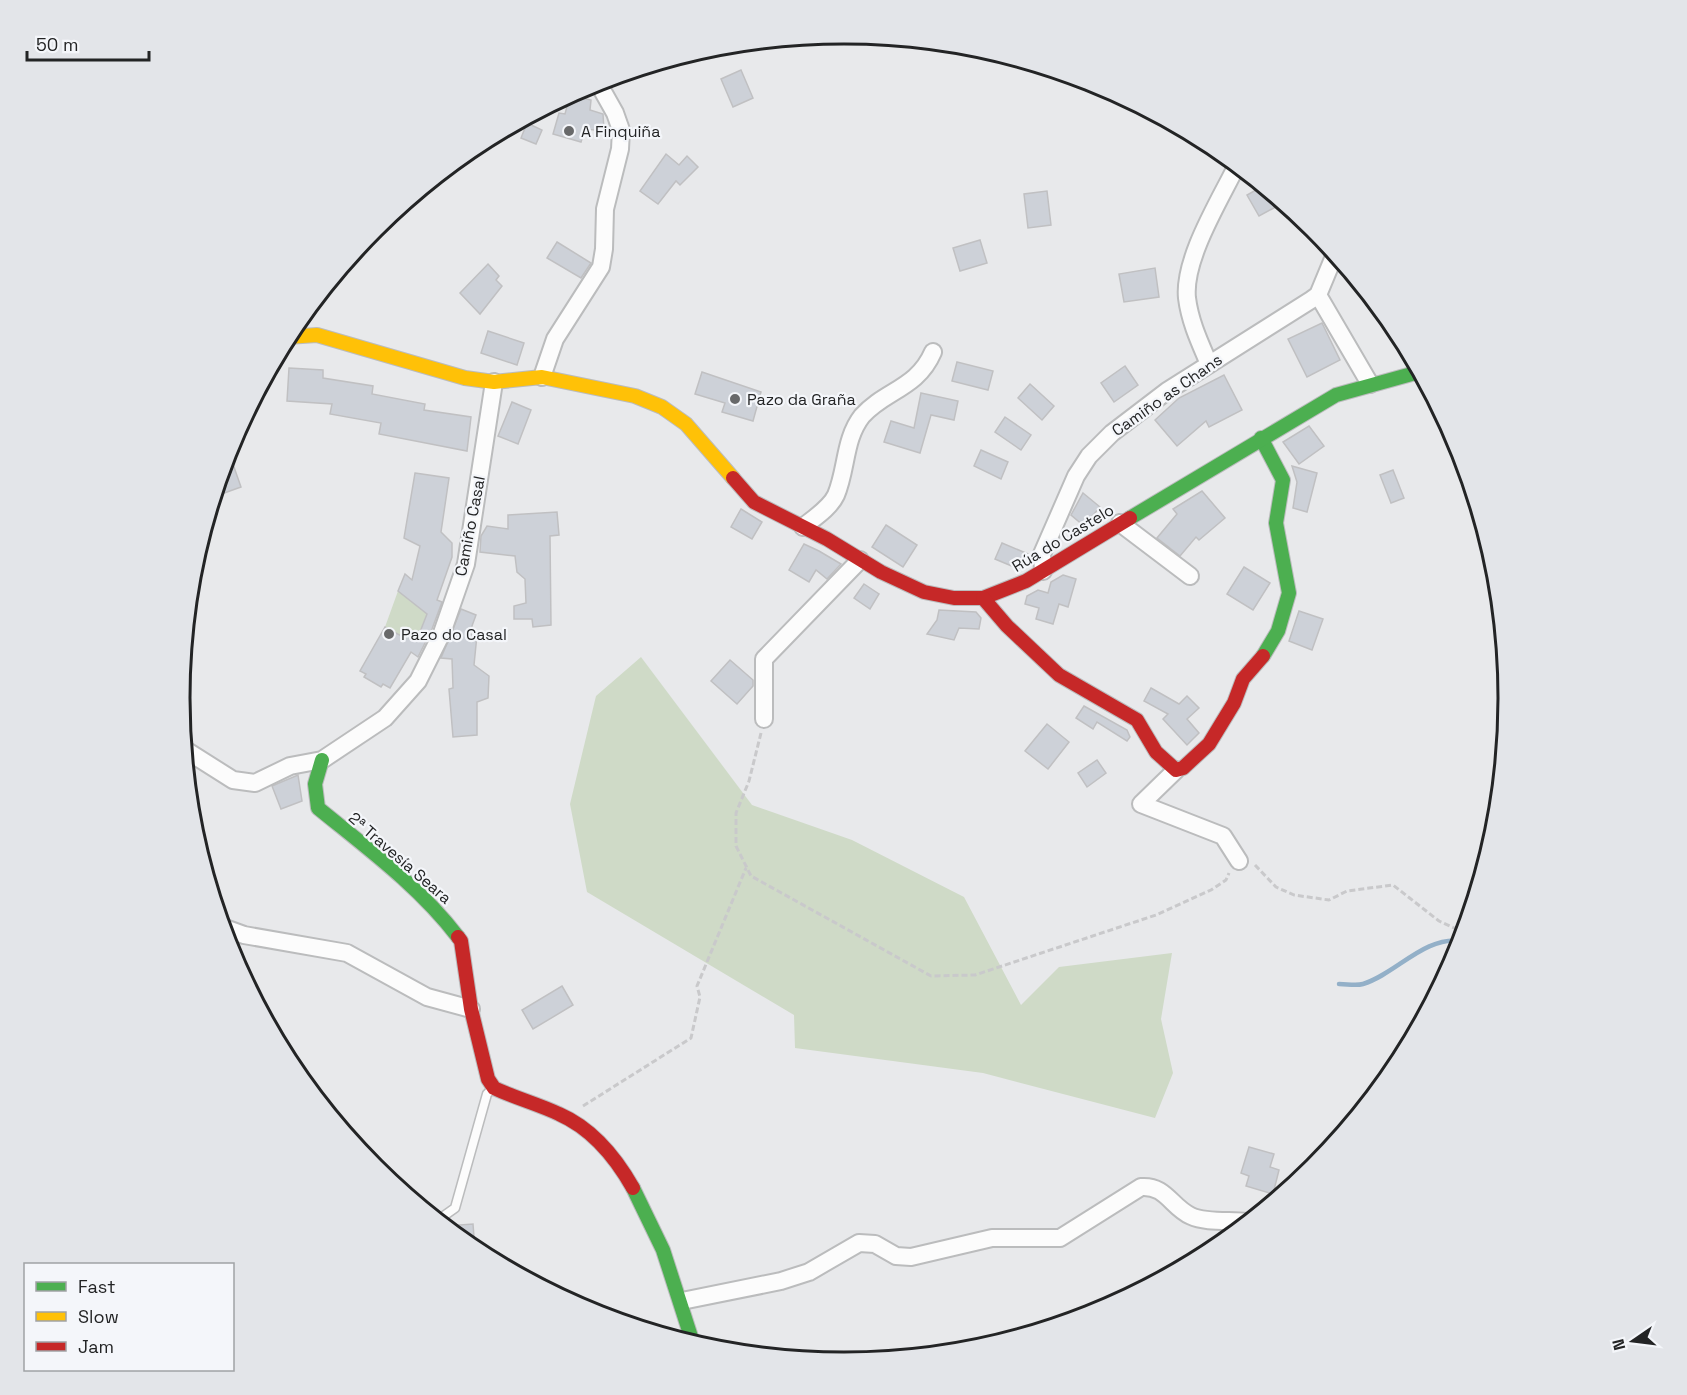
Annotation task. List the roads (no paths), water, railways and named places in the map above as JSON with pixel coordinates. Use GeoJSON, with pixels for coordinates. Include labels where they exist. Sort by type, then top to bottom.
{"type":"FeatureCollection","features":[{"type":"Feature","properties":{"kind":"street"},"geometry":{"type":"LineString","coordinates":[[542,377],[555,339],[601,267],[605,209],[620,149],[621,130],[615,113],[602,90]]}},
{"type":"Feature","properties":{"kind":"street"},"geometry":{"type":"LineString","coordinates":[[1209,364],[1195,332],[1187,297],[1188,285],[1192,262],[1233,173]]}},
{"type":"Feature","properties":{"kind":"street"},"geometry":{"type":"LineString","coordinates":[[1332,262],[1318,295],[1370,384]]}},
{"type":"Feature","properties":{"kind":"street","name":"Camiño as Chans"},"geometry":{"type":"LineString","coordinates":[[1043,571],[1042,554],[1076,477],[1089,456],[1112,433],[1158,398],[1318,295]]}},
{"type":"Feature","properties":{"kind":"street","name":"Rúa do Castelo"},"geometry":{"type":"LineString","coordinates":[[299,336],[316,335],[443,373],[494,382],[542,377],[635,396],[662,406],[686,424],[754,502],[924,592],[954,598],[983,598],[1026,581],[1336,395],[1412,374]]}},
{"type":"Feature","properties":{"kind":"street"},"geometry":{"type":"LineString","coordinates":[[803,527],[835,495],[848,444],[856,425],[864,414],[915,379],[933,352]]}},
{"type":"Feature","properties":{"kind":"street","name":"Camiño Casal"},"geometry":{"type":"LineString","coordinates":[[322,760],[385,717],[418,681],[442,633],[466,564],[494,382]]}},
{"type":"Feature","properties":{"kind":"street"},"geometry":{"type":"LineString","coordinates":[[1239,861],[1223,836],[1142,804],[1176,770],[1183,768],[1209,744],[1234,703],[1243,679],[1265,653],[1278,631],[1289,593],[1276,523],[1283,480],[1261,438]]}},
{"type":"Feature","properties":{"kind":"street"},"geometry":{"type":"LineString","coordinates":[[1120,524],[1191,576]]}},
{"type":"Feature","properties":{"kind":"street"},"geometry":{"type":"LineString","coordinates":[[764,719],[764,658],[860,560]]}},
{"type":"Feature","properties":{"kind":"street"},"geometry":{"type":"LineString","coordinates":[[983,598],[1007,626],[1059,675],[1137,720],[1156,752],[1176,770]]}},
{"type":"Feature","properties":{"kind":"street"},"geometry":{"type":"LineString","coordinates":[[192,754],[233,780],[255,783],[291,766],[322,760]]}},
{"type":"Feature","properties":{"kind":"street","name":"2ª Travesía Seara"},"geometry":{"type":"LineString","coordinates":[[322,760],[316,775],[313,794],[318,808],[404,878],[441,913],[461,941],[471,1009],[488,1078],[494,1088]]}},
{"type":"Feature","properties":{"kind":"street"},"geometry":{"type":"LineString","coordinates":[[233,931],[244,935],[347,953],[427,997],[471,1009]]}},
{"type":"Feature","properties":{"kind":"street"},"geometry":{"type":"LineString","coordinates":[[494,1088],[567,1117],[589,1133],[637,1194],[663,1249],[682,1301],[690,1333]]}},
{"type":"Feature","properties":{"kind":"street"},"geometry":{"type":"LineString","coordinates":[[682,1301],[781,1281],[810,1272],[859,1243],[875,1244],[896,1256],[911,1257],[992,1239],[1060,1238],[1141,1187],[1152,1186],[1161,1190],[1192,1217],[1235,1221]]}},
{"type":"Feature","properties":{"kind":"lane"},"geometry":{"type":"LineString","coordinates":[[444,1215],[455,1208],[487,1094],[494,1088]]}},
{"type":"Feature","properties":{"kind":"waterway"},"geometry":{"type":"LineString","coordinates":[[1339,984],[1363,984],[1422,950],[1435,944],[1451,941]]}},
{"type":"Feature","properties":{"kind":"place","name":"A Finquiña"},"geometry":{"type":"Point","coordinates":[569,131]}},
{"type":"Feature","properties":{"kind":"place","name":"Pazo da Graña"},"geometry":{"type":"Point","coordinates":[735,399]}},
{"type":"Feature","properties":{"kind":"place","name":"Pazo do Casal"},"geometry":{"type":"Point","coordinates":[389,634]}}]}
